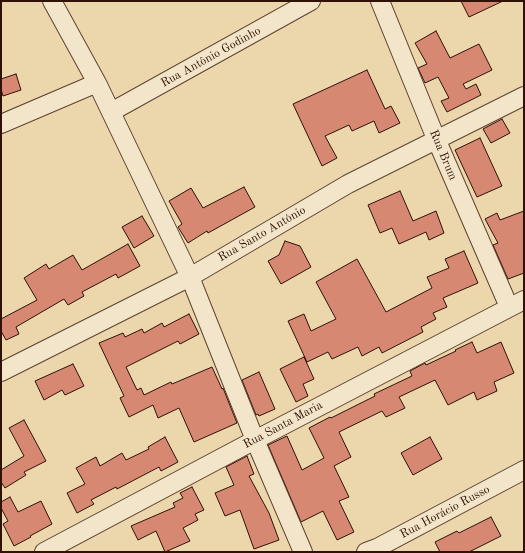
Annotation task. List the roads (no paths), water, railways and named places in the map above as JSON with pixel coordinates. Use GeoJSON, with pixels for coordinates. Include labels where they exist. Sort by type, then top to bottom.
{"type":"FeatureCollection","features":[{"type":"Feature","properties":{"kind":"street"},"geometry":{"type":"LineString","coordinates":[[52,1],[97,83],[190,277],[255,440],[303,552]]}},
{"type":"Feature","properties":{"kind":"street","name":"Rua Antônio Godinho"},"geometry":{"type":"LineString","coordinates":[[111,112],[311,1]]}},
{"type":"Feature","properties":{"kind":"street","name":"Rua Brum"},"geometry":{"type":"LineString","coordinates":[[380,1],[437,141],[516,304]]}},
{"type":"Feature","properties":{"kind":"street"},"geometry":{"type":"LineString","coordinates":[[1,124],[97,83]]}},
{"type":"Feature","properties":{"kind":"street","name":"Rua Santo Antônio"},"geometry":{"type":"LineString","coordinates":[[1,372],[190,277],[348,184],[437,141],[524,96]]}},
{"type":"Feature","properties":{"kind":"street","name":"Rua Santa Maria"},"geometry":{"type":"LineString","coordinates":[[44,552],[516,304]]}},
{"type":"Feature","properties":{"kind":"street","name":"Rua Horácio Russo"},"geometry":{"type":"LineString","coordinates":[[374,551],[524,470]]}}]}
